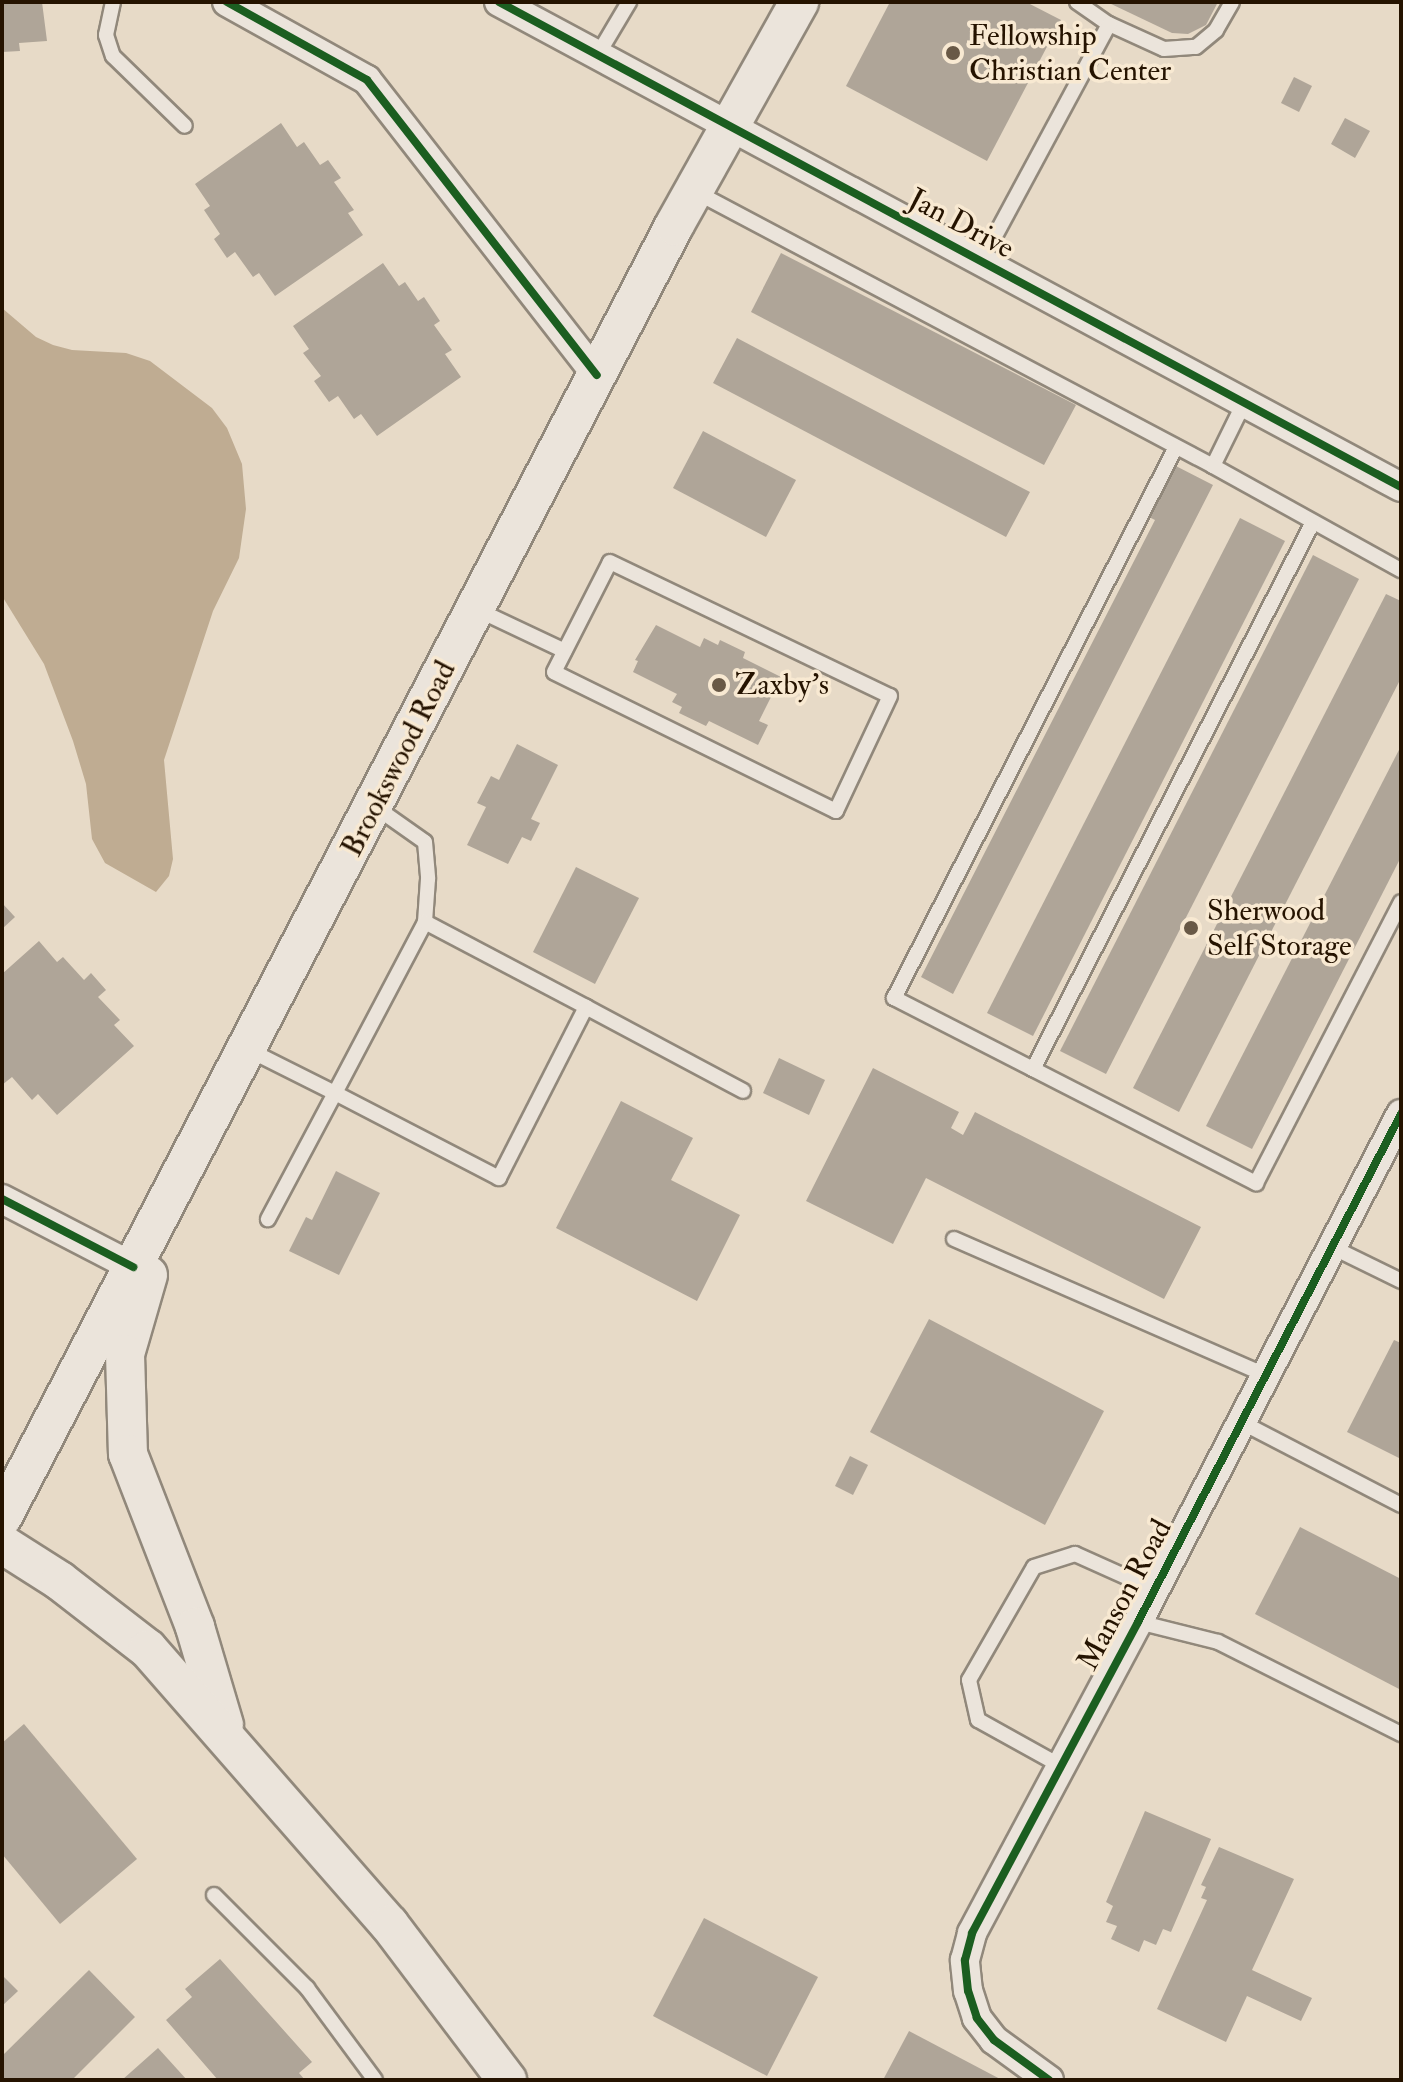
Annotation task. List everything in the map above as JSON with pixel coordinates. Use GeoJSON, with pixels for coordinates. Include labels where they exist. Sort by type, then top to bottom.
{"type":"FeatureCollection","features":[{"type":"Feature","properties":{"kind":"main road","name":"Brookswood Road"},"geometry":{"type":"LineString","coordinates":[[2,1518],[729,126],[789,5]]}},
{"type":"Feature","properties":{"kind":"main road"},"geometry":{"type":"LineString","coordinates":[[171,1196],[125,1354],[128,1454],[195,1627],[227,1735]]}},
{"type":"Feature","properties":{"kind":"main road"},"geometry":{"type":"LineString","coordinates":[[2,1544],[60,1581],[148,1649],[227,1735],[389,1924],[507,2080]]}},
{"type":"Feature","properties":{"kind":"street"},"geometry":{"type":"LineString","coordinates":[[227,2],[367,80],[597,375]]}},
{"type":"Feature","properties":{"kind":"street","name":"Jan Drive"},"geometry":{"type":"LineString","coordinates":[[499,2],[1401,487]]}},
{"type":"Feature","properties":{"kind":"street","name":"Manson Road"},"geometry":{"type":"LineString","coordinates":[[1049,2080],[994,2040],[977,2018],[968,1991],[965,1960],[972,1933],[1155,1590],[1401,1114]]}},
{"type":"Feature","properties":{"kind":"street"},"geometry":{"type":"LineString","coordinates":[[2,1199],[133,1267]]}},
{"type":"Feature","properties":{"kind":"lane"},"geometry":{"type":"LineString","coordinates":[[113,2],[106,35],[113,56],[185,126]]}},
{"type":"Feature","properties":{"kind":"lane"},"geometry":{"type":"LineString","coordinates":[[597,56],[629,2]]}},
{"type":"Feature","properties":{"kind":"lane"},"geometry":{"type":"LineString","coordinates":[[1077,2],[1109,24],[1164,49],[1196,47],[1216,30],[1232,2]]}},
{"type":"Feature","properties":{"kind":"lane"},"geometry":{"type":"LineString","coordinates":[[981,262],[1109,24]]}},
{"type":"Feature","properties":{"kind":"lane"},"geometry":{"type":"LineString","coordinates":[[694,191],[1213,466],[1401,570]]}},
{"type":"Feature","properties":{"kind":"lane"},"geometry":{"type":"LineString","coordinates":[[1213,466],[1244,403]]}},
{"type":"Feature","properties":{"kind":"lane"},"geometry":{"type":"LineString","coordinates":[[1176,447],[894,998],[1256,1183],[1401,902]]}},
{"type":"Feature","properties":{"kind":"lane"},"geometry":{"type":"LineString","coordinates":[[1033,1069],[1313,522]]}},
{"type":"Feature","properties":{"kind":"lane"},"geometry":{"type":"LineString","coordinates":[[610,562],[890,696],[836,811],[554,672],[565,651],[610,562]]}},
{"type":"Feature","properties":{"kind":"lane"},"geometry":{"type":"LineString","coordinates":[[476,609],[565,651]]}},
{"type":"Feature","properties":{"kind":"lane"},"geometry":{"type":"LineString","coordinates":[[268,1219],[425,922],[428,879],[425,842],[374,806]]}},
{"type":"Feature","properties":{"kind":"lane"},"geometry":{"type":"LineString","coordinates":[[425,922],[743,1091]]}},
{"type":"Feature","properties":{"kind":"lane"},"geometry":{"type":"LineString","coordinates":[[248,1049],[499,1178],[586,1007]]}},
{"type":"Feature","properties":{"kind":"lane"},"geometry":{"type":"LineString","coordinates":[[954,1239],[1266,1375]]}},
{"type":"Feature","properties":{"kind":"lane"},"geometry":{"type":"LineString","coordinates":[[1332,1247],[1401,1281]]}},
{"type":"Feature","properties":{"kind":"lane"},"geometry":{"type":"LineString","coordinates":[[1241,1422],[1401,1505]]}},
{"type":"Feature","properties":{"kind":"lane"},"geometry":{"type":"LineString","coordinates":[[1061,1766],[978,1720],[969,1680],[1034,1567],[1075,1554],[1155,1590]]}},
{"type":"Feature","properties":{"kind":"lane"},"geometry":{"type":"LineString","coordinates":[[1138,1622],[1218,1642],[1401,1734]]}},
{"type":"Feature","properties":{"kind":"lane"},"geometry":{"type":"LineString","coordinates":[[214,1895],[307,1988],[375,2080]]}},
{"type":"Feature","properties":{"kind":"shaded area"},"geometry":{"type":"Polygon","coordinates":[[[2,308],[36,337],[53,345],[72,350],[126,353],[150,361],[212,408],[227,428],[242,464],[246,509],[239,558],[213,611],[164,760],[173,859],[169,876],[156,892],[105,863],[92,839],[86,784],[73,741],[44,664],[2,596],[2,308]]]}},
{"type":"Feature","properties":{"kind":"building"},"geometry":{"type":"Polygon","coordinates":[[[2,2],[42,2],[47,41],[19,43],[20,51],[2,52],[2,2]]]}},
{"type":"Feature","properties":{"kind":"building","name":"Fellowship Christian Center"},"geometry":{"type":"Polygon","coordinates":[[[890,2],[1026,2],[1061,20],[987,161],[846,86],[890,2]]]}},
{"type":"Feature","properties":{"kind":"building"},"geometry":{"type":"Polygon","coordinates":[[[1107,2],[1218,2],[1206,25],[1188,34],[1172,33],[1107,2]]]}},
{"type":"Feature","properties":{"kind":"building"},"geometry":{"type":"Polygon","coordinates":[[[1294,77],[1312,86],[1299,112],[1281,103],[1294,77]]]}},
{"type":"Feature","properties":{"kind":"building"},"geometry":{"type":"Polygon","coordinates":[[[1345,118],[1370,131],[1355,158],[1331,144],[1345,118]]]}},
{"type":"Feature","properties":{"kind":"building"},"geometry":{"type":"Polygon","coordinates":[[[281,123],[297,147],[304,142],[320,165],[328,160],[341,178],[334,182],[354,210],[348,213],[363,235],[275,296],[259,273],[253,277],[235,252],[227,258],[214,239],[220,234],[204,210],[210,206],[195,184],[281,123]]]}},
{"type":"Feature","properties":{"kind":"building"},"geometry":{"type":"Polygon","coordinates":[[[781,253],[1076,405],[1044,465],[751,312],[781,253]]]}},
{"type":"Feature","properties":{"kind":"building"},"geometry":{"type":"Polygon","coordinates":[[[383,263],[399,286],[405,282],[418,301],[424,297],[440,321],[434,325],[452,350],[445,354],[461,377],[377,436],[361,414],[354,419],[338,396],[329,402],[314,381],[321,376],[303,353],[309,349],[293,326],[383,263]]]}},
{"type":"Feature","properties":{"kind":"building"},"geometry":{"type":"Polygon","coordinates":[[[737,338],[1030,492],[1006,537],[713,383],[737,338]]]}},
{"type":"Feature","properties":{"kind":"building"},"geometry":{"type":"Polygon","coordinates":[[[703,431],[796,480],[766,537],[673,488],[703,431]]]}},
{"type":"Feature","properties":{"kind":"building"},"geometry":{"type":"Polygon","coordinates":[[[1170,463],[1213,485],[953,994],[921,977],[1155,520],[1143,514],[1170,463]]]}},
{"type":"Feature","properties":{"kind":"building"},"geometry":{"type":"Polygon","coordinates":[[[1240,518],[1285,541],[1033,1036],[987,1013],[1240,518]]]}},
{"type":"Feature","properties":{"kind":"building"},"geometry":{"type":"Polygon","coordinates":[[[1313,555],[1359,579],[1106,1074],[1060,1051],[1313,555]]]}},
{"type":"Feature","properties":{"kind":"building"},"geometry":{"type":"Polygon","coordinates":[[[1386,594],[1401,601],[1401,678],[1179,1112],[1133,1088],[1386,594]]]}},
{"type":"Feature","properties":{"kind":"building","name":"Zaxby's"},"geometry":{"type":"Polygon","coordinates":[[[656,625],[700,647],[704,638],[718,645],[720,640],[745,652],[743,658],[781,677],[759,721],[768,725],[758,745],[709,721],[706,726],[679,713],[682,707],[672,702],[677,694],[633,672],[638,661],[635,660],[656,625]]]}},
{"type":"Feature","properties":{"kind":"building"},"geometry":{"type":"Polygon","coordinates":[[[517,744],[558,765],[531,819],[540,823],[531,841],[522,837],[508,864],[467,845],[486,807],[477,803],[491,776],[499,780],[517,744]]]}},
{"type":"Feature","properties":{"kind":"building"},"geometry":{"type":"Polygon","coordinates":[[[1401,746],[1401,857],[1252,1149],[1206,1126],[1401,746]]]}},
{"type":"Feature","properties":{"kind":"building"},"geometry":{"type":"Polygon","coordinates":[[[576,867],[639,898],[595,984],[533,952],[576,867]]]}},
{"type":"Feature","properties":{"kind":"building"},"geometry":{"type":"Polygon","coordinates":[[[2,903],[15,917],[2,929],[2,903]]]}},
{"type":"Feature","properties":{"kind":"building"},"geometry":{"type":"Polygon","coordinates":[[[39,941],[57,962],[63,957],[84,980],[91,973],[106,990],[98,997],[120,1020],[114,1025],[134,1046],[57,1115],[38,1094],[32,1100],[12,1077],[2,1085],[2,974],[39,941]]]}},
{"type":"Feature","properties":{"kind":"building"},"geometry":{"type":"Polygon","coordinates":[[[779,1058],[825,1080],[809,1115],[763,1093],[779,1058]]]}},
{"type":"Feature","properties":{"kind":"building"},"geometry":{"type":"Polygon","coordinates":[[[873,1068],[959,1112],[951,1128],[963,1135],[975,1112],[1201,1227],[1164,1299],[926,1178],[893,1244],[806,1201],[873,1068]]]}},
{"type":"Feature","properties":{"kind":"building"},"geometry":{"type":"Polygon","coordinates":[[[621,1101],[693,1138],[671,1180],[740,1215],[697,1301],[556,1228],[621,1101]]]}},
{"type":"Feature","properties":{"kind":"building"},"geometry":{"type":"Polygon","coordinates":[[[336,1171],[380,1193],[339,1275],[289,1251],[306,1217],[312,1220],[336,1171]]]}},
{"type":"Feature","properties":{"kind":"building"},"geometry":{"type":"Polygon","coordinates":[[[929,1319],[1104,1411],[1045,1525],[870,1432],[929,1319]]]}},
{"type":"Feature","properties":{"kind":"building"},"geometry":{"type":"Polygon","coordinates":[[[1394,1340],[1401,1343],[1401,1459],[1347,1432],[1394,1340]]]}},
{"type":"Feature","properties":{"kind":"building"},"geometry":{"type":"Polygon","coordinates":[[[850,1456],[868,1465],[853,1495],[835,1486],[850,1456]]]}},
{"type":"Feature","properties":{"kind":"building"},"geometry":{"type":"Polygon","coordinates":[[[1300,1527],[1401,1579],[1401,1690],[1255,1614],[1300,1527]]]}},
{"type":"Feature","properties":{"kind":"building"},"geometry":{"type":"Polygon","coordinates":[[[24,1724],[137,1859],[60,1924],[2,1854],[2,1743],[24,1724]]]}},
{"type":"Feature","properties":{"kind":"building"},"geometry":{"type":"Polygon","coordinates":[[[1145,1811],[1211,1839],[1171,1932],[1163,1929],[1156,1945],[1144,1940],[1139,1952],[1111,1939],[1117,1926],[1106,1922],[1113,1906],[1106,1902],[1145,1811]]]}},
{"type":"Feature","properties":{"kind":"building"},"geometry":{"type":"Polygon","coordinates":[[[1219,1847],[1294,1879],[1252,1970],[1312,1998],[1301,2021],[1247,1996],[1226,2042],[1157,2009],[1207,1900],[1201,1898],[1206,1887],[1201,1885],[1219,1847]]]}},
{"type":"Feature","properties":{"kind":"building"},"geometry":{"type":"Polygon","coordinates":[[[704,1918],[818,1977],[767,2076],[653,2016],[704,1918]]]}},
{"type":"Feature","properties":{"kind":"building"},"geometry":{"type":"Polygon","coordinates":[[[220,1959],[312,2062],[299,2073],[305,2080],[218,2080],[166,2020],[192,1997],[185,1989],[220,1959]]]}},
{"type":"Feature","properties":{"kind":"building"},"geometry":{"type":"Polygon","coordinates":[[[89,1970],[135,2017],[72,2080],[2,2080],[2,2056],[89,1970]]]}},
{"type":"Feature","properties":{"kind":"building"},"geometry":{"type":"Polygon","coordinates":[[[2,1975],[18,1991],[2,2006],[2,1975]]]}},
{"type":"Feature","properties":{"kind":"building"},"geometry":{"type":"Polygon","coordinates":[[[909,2031],[1002,2080],[883,2080],[909,2031]]]}},
{"type":"Feature","properties":{"kind":"building"},"geometry":{"type":"Polygon","coordinates":[[[158,2048],[187,2080],[122,2080],[158,2048]]]}},
{"type":"Feature","properties":{"kind":"cycle path"},"geometry":{"type":"LineString","coordinates":[[227,2],[367,80],[597,375]]}},
{"type":"Feature","properties":{"kind":"cycle path"},"geometry":{"type":"LineString","coordinates":[[499,2],[1401,487]]}},
{"type":"Feature","properties":{"kind":"cycle path"},"geometry":{"type":"LineString","coordinates":[[1049,2080],[994,2040],[977,2018],[968,1991],[965,1960],[972,1933],[1138,1622],[1401,1114]]}},
{"type":"Feature","properties":{"kind":"cycle path"},"geometry":{"type":"LineString","coordinates":[[2,1199],[133,1267]]}},
{"type":"Feature","properties":{"kind":"place","name":"Fellowship Christian Center"},"geometry":{"type":"Point","coordinates":[953,53]}},
{"type":"Feature","properties":{"kind":"place","name":"Zaxby's"},"geometry":{"type":"Point","coordinates":[719,685]}},
{"type":"Feature","properties":{"kind":"place","name":"Sherwood Self Storage"},"geometry":{"type":"Point","coordinates":[1191,928]}}]}
